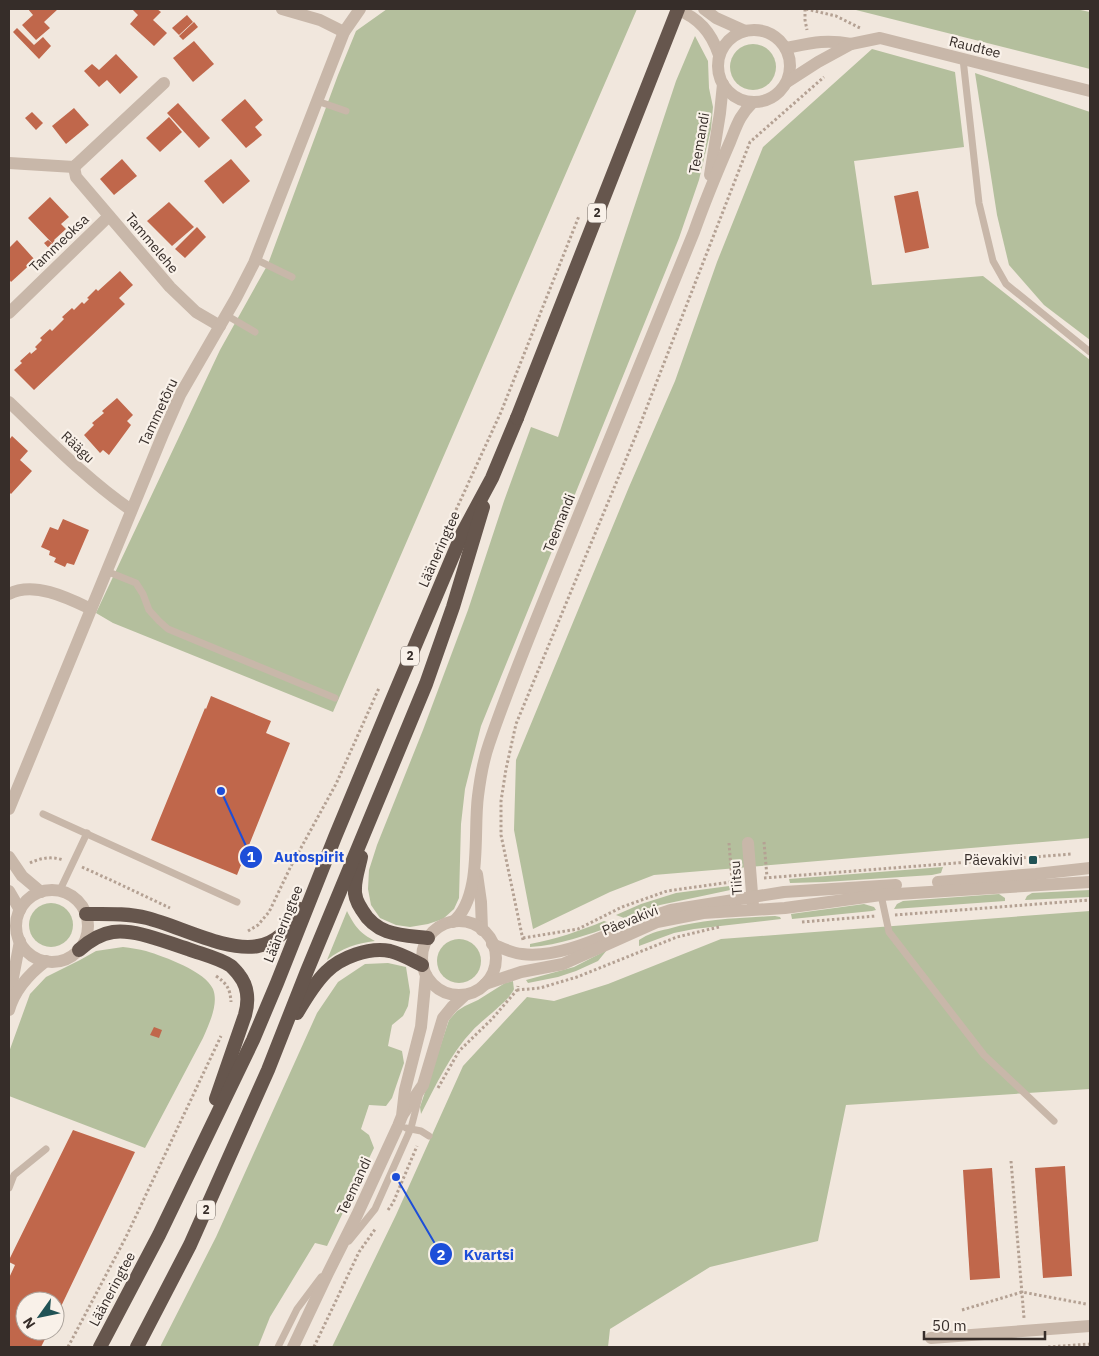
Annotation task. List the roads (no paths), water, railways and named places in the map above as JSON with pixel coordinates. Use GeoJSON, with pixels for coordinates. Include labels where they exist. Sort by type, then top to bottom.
{"type":"FeatureCollection","features":[{"type":"Feature","properties":{"kind":"highway","name":"Lääneringtee"},"geometry":{"type":"LineString","coordinates":[[100,1347],[192,1168],[278,983],[335,836],[463,532],[492,478],[517,418],[677,9]]}},
{"type":"Feature","properties":{"kind":"highway","name":"Lääneringtee"},"geometry":{"type":"LineString","coordinates":[[137,1347],[190,1245],[268,1070],[426,684],[453,607],[492,478]]}},
{"type":"Feature","properties":{"kind":"highway"},"geometry":{"type":"LineString","coordinates":[[368,825],[354,889],[357,901],[366,918],[377,927],[397,934],[428,938]]}},
{"type":"Feature","properties":{"kind":"highway"},"geometry":{"type":"LineString","coordinates":[[86,914],[128,915],[147,918],[239,947],[259,946],[273,941],[294,920],[335,836]]}},
{"type":"Feature","properties":{"kind":"highway"},"geometry":{"type":"LineString","coordinates":[[79,950],[93,938],[112,932],[131,933],[150,937],[216,959],[231,966],[240,976],[246,989],[248,1002],[245,1015],[192,1168]]}},
{"type":"Feature","properties":{"kind":"highway"},"geometry":{"type":"LineString","coordinates":[[268,1070],[285,1042],[298,1012],[311,992],[326,972],[342,960],[369,951],[389,951],[406,956],[424,970]]}},
{"type":"Feature","properties":{"kind":"street"},"geometry":{"type":"LineString","coordinates":[[282,9],[320,20],[344,32]]}},
{"type":"Feature","properties":{"kind":"street","name":"Tammetõru"},"geometry":{"type":"LineString","coordinates":[[344,32],[347,9]]}},
{"type":"Feature","properties":{"kind":"street","name":"Tammetõru"},"geometry":{"type":"LineString","coordinates":[[9,809],[180,395],[236,298],[255,259],[344,32],[354,14],[360,9]]}},
{"type":"Feature","properties":{"kind":"street"},"geometry":{"type":"LineString","coordinates":[[677,9],[686,13],[705,27],[714,40],[719,55]]}},
{"type":"Feature","properties":{"kind":"street"},"geometry":{"type":"LineString","coordinates":[[704,9],[716,18],[745,31]]}},
{"type":"Feature","properties":{"kind":"street"},"geometry":{"type":"LineString","coordinates":[[753,102],[736,98],[728,92],[719,75],[719,55],[725,44],[734,36],[745,31],[756,30],[768,32],[778,39],[786,48],[790,59],[790,71],[787,82]]}},
{"type":"Feature","properties":{"kind":"street","name":"Raudtee"},"geometry":{"type":"LineString","coordinates":[[753,102],[773,97],[781,91],[787,82],[851,44],[880,38],[1090,91]]}},
{"type":"Feature","properties":{"kind":"street","name":"Raudtee"},"geometry":{"type":"LineString","coordinates":[[786,48],[810,42],[835,41],[851,44]]}},
{"type":"Feature","properties":{"kind":"street"},"geometry":{"type":"LineString","coordinates":[[9,163],[74,167],[164,83]]}},
{"type":"Feature","properties":{"kind":"street","name":"Teemandi"},"geometry":{"type":"LineString","coordinates":[[703,207],[715,149],[723,84]]}},
{"type":"Feature","properties":{"kind":"street","name":"Teemandi"},"geometry":{"type":"LineString","coordinates":[[403,1124],[405,1090],[420,1027],[424,970],[422,956],[424,946],[435,930],[461,916],[471,893],[478,796],[488,746],[526,646],[738,121],[753,102]]}},
{"type":"Feature","properties":{"kind":"street","name":"Tammelehe"},"geometry":{"type":"LineString","coordinates":[[74,167],[76,177],[170,287],[196,312],[223,320]]}},
{"type":"Feature","properties":{"kind":"street","name":"Tammeoksa"},"geometry":{"type":"LineString","coordinates":[[9,313],[110,216]]}},
{"type":"Feature","properties":{"kind":"street","name":"Räägu"},"geometry":{"type":"LineString","coordinates":[[9,402],[88,477],[131,510]]}},
{"type":"Feature","properties":{"kind":"street"},"geometry":{"type":"LineString","coordinates":[[9,594],[26,590],[57,594],[91,609]]}},
{"type":"Feature","properties":{"kind":"street","name":"Tiitsu"},"geometry":{"type":"LineString","coordinates":[[748,844],[753,911]]}},
{"type":"Feature","properties":{"kind":"street"},"geometry":{"type":"LineString","coordinates":[[9,857],[18,870],[41,892]]}},
{"type":"Feature","properties":{"kind":"street","name":"Teemandi"},"geometry":{"type":"LineString","coordinates":[[474,859],[482,902],[482,930]]}},
{"type":"Feature","properties":{"kind":"street","name":"Päevakivi"},"geometry":{"type":"LineString","coordinates":[[492,944],[511,952],[548,954],[586,944],[670,910],[784,892],[951,882],[1090,868]]}},
{"type":"Feature","properties":{"kind":"street","name":"Päevakivi"},"geometry":{"type":"LineString","coordinates":[[485,984],[521,972],[563,964],[657,922],[703,914],[785,908],[881,895],[1090,882]]}},
{"type":"Feature","properties":{"kind":"street"},"geometry":{"type":"LineString","coordinates":[[48,890],[60,890],[71,895],[80,903],[86,914],[88,932],[84,942],[79,950],[70,957],[58,961],[46,961],[34,957],[26,950],[16,931],[16,920],[26,900],[36,893],[48,890]]}},
{"type":"Feature","properties":{"kind":"street"},"geometry":{"type":"LineString","coordinates":[[9,892],[20,910]]}},
{"type":"Feature","properties":{"kind":"street"},"geometry":{"type":"LineString","coordinates":[[453,922],[464,922],[473,925],[482,930],[490,939],[494,950],[495,962],[492,974],[485,984]]}},
{"type":"Feature","properties":{"kind":"street"},"geometry":{"type":"LineString","coordinates":[[11,1004],[12,983],[20,941]]}},
{"type":"Feature","properties":{"kind":"street"},"geometry":{"type":"LineString","coordinates":[[11,1004],[26,978],[46,961]]}},
{"type":"Feature","properties":{"kind":"street"},"geometry":{"type":"LineString","coordinates":[[424,970],[433,985],[442,991],[453,995],[465,995]]}},
{"type":"Feature","properties":{"kind":"street","name":"Teemandi"},"geometry":{"type":"LineString","coordinates":[[293,1347],[335,1258],[423,1085],[443,1018],[465,995],[476,991],[485,984]]}},
{"type":"Feature","properties":{"kind":"street"},"geometry":{"type":"LineString","coordinates":[[931,1338],[1090,1326]]}},
{"type":"Feature","properties":{"kind":"lane"},"geometry":{"type":"LineString","coordinates":[[963,59],[979,203],[993,261],[1006,284],[1090,352]]}},
{"type":"Feature","properties":{"kind":"lane"},"geometry":{"type":"LineString","coordinates":[[318,101],[346,111]]}},
{"type":"Feature","properties":{"kind":"lane"},"geometry":{"type":"LineString","coordinates":[[255,259],[292,277]]}},
{"type":"Feature","properties":{"kind":"lane"},"geometry":{"type":"LineString","coordinates":[[223,320],[255,332]]}},
{"type":"Feature","properties":{"kind":"lane"},"geometry":{"type":"LineString","coordinates":[[106,571],[136,584],[143,594],[149,610],[168,629],[335,698]]}},
{"type":"Feature","properties":{"kind":"lane"},"geometry":{"type":"LineString","coordinates":[[43,814],[237,902]]}},
{"type":"Feature","properties":{"kind":"lane"},"geometry":{"type":"LineString","coordinates":[[60,890],[87,833]]}},
{"type":"Feature","properties":{"kind":"lane"},"geometry":{"type":"LineString","coordinates":[[881,895],[889,932],[984,1055],[1054,1121]]}},
{"type":"Feature","properties":{"kind":"lane"},"geometry":{"type":"LineString","coordinates":[[403,1124],[429,1136]]}},
{"type":"Feature","properties":{"kind":"lane"},"geometry":{"type":"LineString","coordinates":[[9,1188],[14,1175],[46,1149]]}},
{"type":"Feature","properties":{"kind":"lane"},"geometry":{"type":"LineString","coordinates":[[278,1347],[297,1309],[335,1258]]}},
{"type":"Feature","properties":{"kind":"place","name":"Autospirit"},"geometry":{"type":"Point","coordinates":[221,791]}},
{"type":"Feature","properties":{"kind":"place","name":"Päevakivi"},"geometry":{"type":"Point","coordinates":[1033,860]}},
{"type":"Feature","properties":{"kind":"place","name":"Kvartsi"},"geometry":{"type":"Point","coordinates":[396,1177]}}]}
